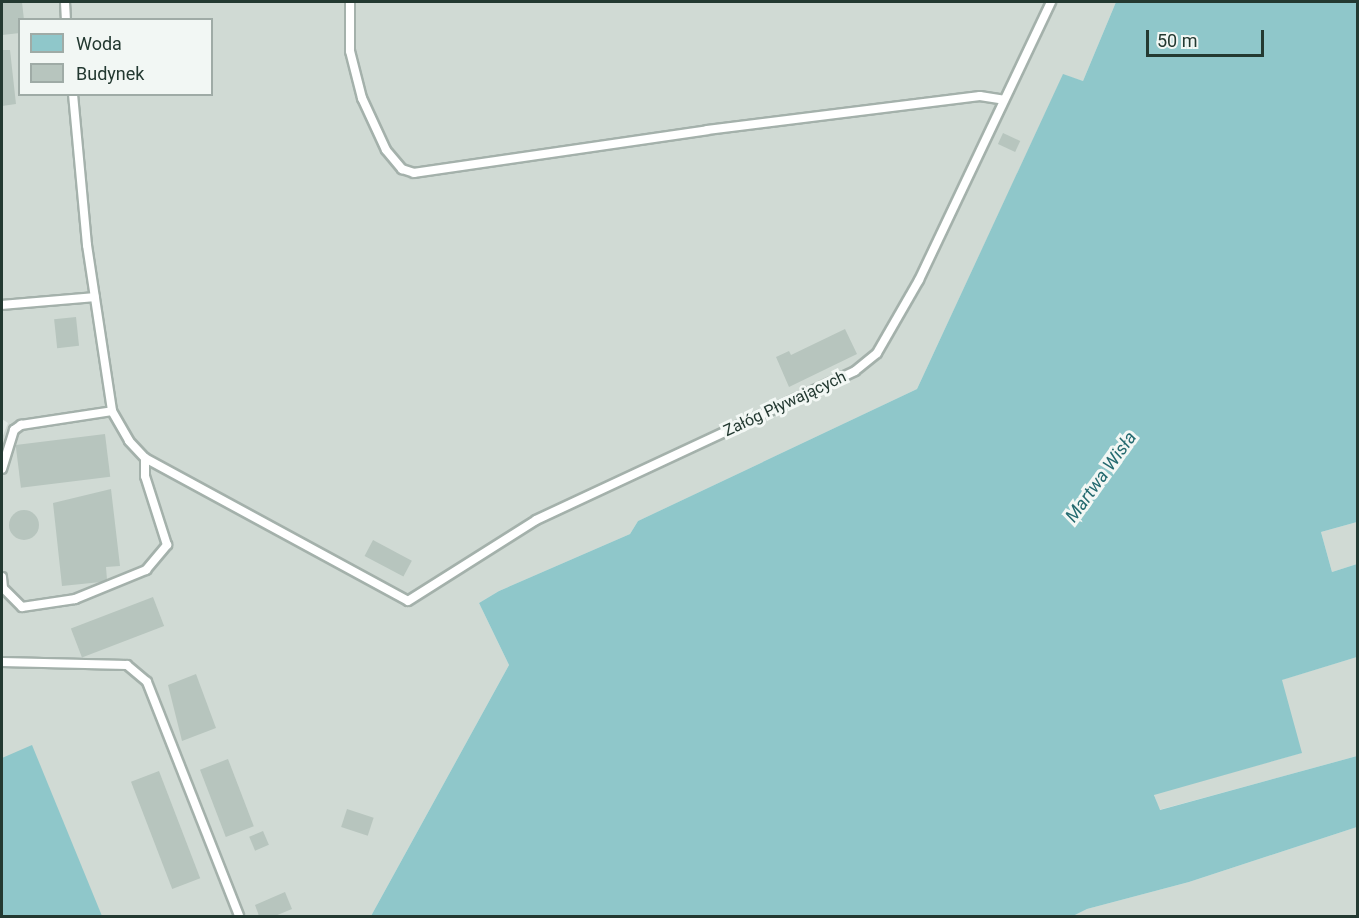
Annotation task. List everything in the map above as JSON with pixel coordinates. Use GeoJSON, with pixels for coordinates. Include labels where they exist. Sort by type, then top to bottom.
{"type":"FeatureCollection","features":[{"type":"Feature","properties":{"kind":"lane"},"geometry":{"type":"LineString","coordinates":[[65,2],[66,18]]}},
{"type":"Feature","properties":{"kind":"lane"},"geometry":{"type":"LineString","coordinates":[[350,2],[350,51],[362,98],[386,150],[402,169],[414,173],[707,130],[980,96],[1004,100]]}},
{"type":"Feature","properties":{"kind":"lane","name":"Załóg Pływających"},"geometry":{"type":"LineString","coordinates":[[145,458],[408,601],[536,520],[855,371],[877,353],[918,280],[1051,2]]}},
{"type":"Feature","properties":{"kind":"lane"},"geometry":{"type":"LineString","coordinates":[[2,577],[3,588],[22,607],[75,599],[146,570],[167,545],[145,476],[145,458],[129,441],[112,411],[95,297],[73,96]]}},
{"type":"Feature","properties":{"kind":"lane"},"geometry":{"type":"LineString","coordinates":[[2,305],[95,297]]}},
{"type":"Feature","properties":{"kind":"lane"},"geometry":{"type":"LineString","coordinates":[[2,469],[14,430],[21,425],[112,411]]}},
{"type":"Feature","properties":{"kind":"lane"},"geometry":{"type":"LineString","coordinates":[[2,662],[127,665],[147,682],[239,916]]}},
{"type":"Feature","properties":{"kind":"shaded area"},"geometry":{"type":"Polygon","coordinates":[[[2,2],[1116,2],[1083,81],[1063,75],[917,389],[638,521],[630,534],[499,591],[479,603],[509,665],[371,916],[2,916],[2,438],[8,423],[2,419],[2,2]]]}},
{"type":"Feature","properties":{"kind":"shaded area"},"geometry":{"type":"Polygon","coordinates":[[[1357,522],[1357,564],[1332,572],[1321,532],[1357,522]]]}},
{"type":"Feature","properties":{"kind":"shaded area"},"geometry":{"type":"Polygon","coordinates":[[[1357,657],[1357,756],[1159,810],[1154,794],[1301,753],[1281,680],[1357,657]]]}},
{"type":"Feature","properties":{"kind":"shaded area"},"geometry":{"type":"Polygon","coordinates":[[[1357,827],[1357,916],[1073,916],[1087,909],[1189,882],[1357,827]]]}},
{"type":"Feature","properties":{"kind":"water","name":"Martwa Wisła"},"geometry":{"type":"Polygon","coordinates":[[[1116,2],[1357,2],[1357,522],[1321,532],[1332,572],[1357,564],[1357,657],[1282,680],[1302,753],[1154,795],[1160,810],[1357,756],[1357,827],[1189,882],[1087,909],[1073,916],[371,916],[509,665],[479,603],[499,591],[630,534],[638,521],[917,389],[1063,74],[1083,81],[1116,2]]]}},
{"type":"Feature","properties":{"kind":"water"},"geometry":{"type":"Polygon","coordinates":[[[32,745],[102,916],[2,916],[2,758],[32,745]]]}},
{"type":"Feature","properties":{"kind":"building"},"geometry":{"type":"Polygon","coordinates":[[[2,2],[22,2],[24,18],[18,18],[18,33],[2,35],[2,2]]]}},
{"type":"Feature","properties":{"kind":"building"},"geometry":{"type":"Polygon","coordinates":[[[2,50],[10,50],[16,104],[2,106],[2,50]]]}},
{"type":"Feature","properties":{"kind":"building"},"geometry":{"type":"Polygon","coordinates":[[[1003,133],[1020,141],[1015,152],[998,144],[1003,133]]]}},
{"type":"Feature","properties":{"kind":"building"},"geometry":{"type":"Polygon","coordinates":[[[76,317],[79,346],[57,348],[54,319],[76,317]]]}},
{"type":"Feature","properties":{"kind":"building"},"geometry":{"type":"Polygon","coordinates":[[[845,329],[857,354],[789,387],[776,357],[789,351],[791,355],[845,329]]]}},
{"type":"Feature","properties":{"kind":"building"},"geometry":{"type":"Polygon","coordinates":[[[105,434],[110,477],[21,488],[16,445],[105,434]]]}},
{"type":"Feature","properties":{"kind":"building"},"geometry":{"type":"Polygon","coordinates":[[[111,489],[120,566],[106,567],[107,580],[62,586],[53,503],[111,489]]]}},
{"type":"Feature","properties":{"kind":"building"},"geometry":{"type":"Polygon","coordinates":[[[24,510],[30,511],[38,519],[38,531],[30,539],[24,540],[18,539],[10,531],[9,525],[10,519],[18,511],[24,510]]]}},
{"type":"Feature","properties":{"kind":"building"},"geometry":{"type":"Polygon","coordinates":[[[373,540],[412,561],[403,577],[365,556],[373,540]]]}},
{"type":"Feature","properties":{"kind":"building"},"geometry":{"type":"Polygon","coordinates":[[[153,597],[164,626],[82,657],[71,629],[153,597]]]}},
{"type":"Feature","properties":{"kind":"building"},"geometry":{"type":"Polygon","coordinates":[[[196,674],[216,728],[182,741],[168,685],[196,674]]]}},
{"type":"Feature","properties":{"kind":"building"},"geometry":{"type":"Polygon","coordinates":[[[228,759],[254,826],[226,837],[200,770],[228,759]]]}},
{"type":"Feature","properties":{"kind":"building"},"geometry":{"type":"Polygon","coordinates":[[[159,771],[200,878],[172,889],[131,782],[159,771]]]}},
{"type":"Feature","properties":{"kind":"building"},"geometry":{"type":"Polygon","coordinates":[[[347,809],[374,818],[368,836],[341,827],[347,809]]]}},
{"type":"Feature","properties":{"kind":"building"},"geometry":{"type":"Polygon","coordinates":[[[263,831],[269,845],[255,851],[249,837],[263,831]]]}},
{"type":"Feature","properties":{"kind":"building"},"geometry":{"type":"Polygon","coordinates":[[[285,892],[292,909],[275,916],[259,916],[255,905],[285,892]]]}}]}
